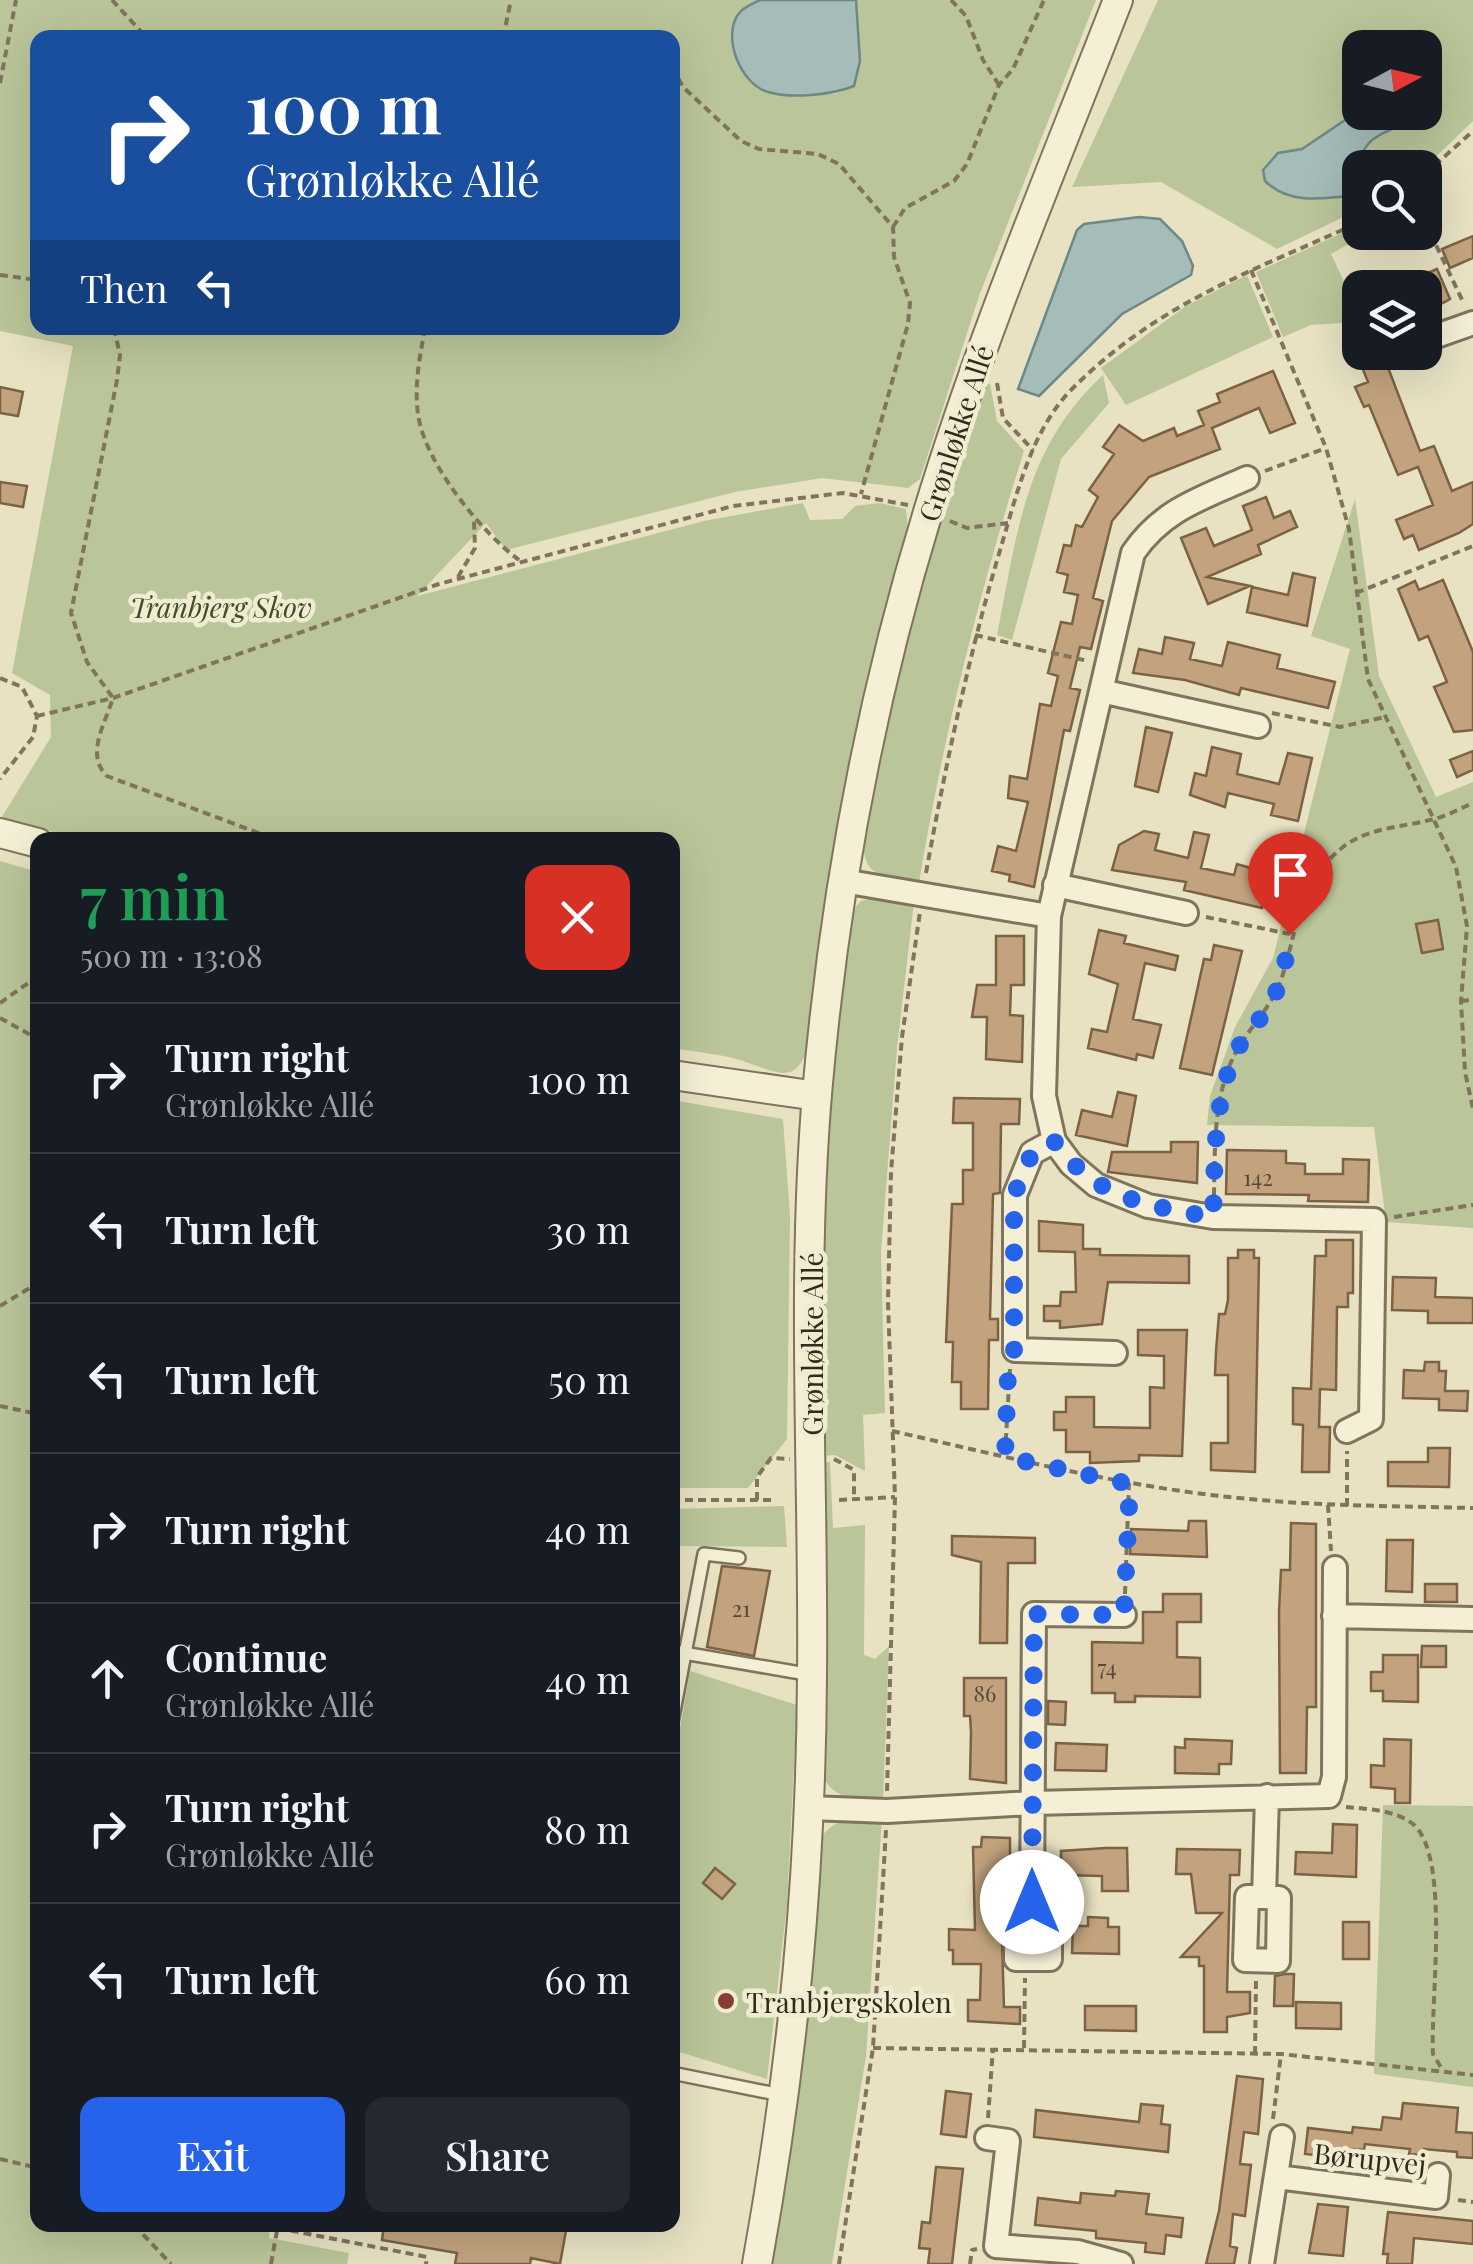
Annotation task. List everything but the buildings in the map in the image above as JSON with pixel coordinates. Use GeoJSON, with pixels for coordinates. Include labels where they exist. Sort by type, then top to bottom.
{"type":"FeatureCollection","features":[{"type":"Feature","properties":{"kind":"street","name":"Grønløkke Allé"},"geometry":{"type":"LineString","coordinates":[[757,2264],[787,2096],[804,1937],[812,1674],[808,1335],[817,1096],[843,881],[870,738],[928,512],[1014,260],[1118,0]]}},
{"type":"Feature","properties":{"kind":"street"},"geometry":{"type":"LineString","coordinates":[[1442,330],[1469,314]]}},
{"type":"Feature","properties":{"kind":"street"},"geometry":{"type":"LineString","coordinates":[[1248,478],[1172,510],[1150,528],[1132,553],[1049,916],[1044,1096],[1054,1141],[1071,1164],[1119,1198],[1213,1217],[1374,1220],[1372,1419],[1348,1432]]}},
{"type":"Feature","properties":{"kind":"street"},"geometry":{"type":"LineString","coordinates":[[1101,691],[1258,726]]}},
{"type":"Feature","properties":{"kind":"street"},"geometry":{"type":"LineString","coordinates":[[0,833],[30,841]]}},
{"type":"Feature","properties":{"kind":"street"},"geometry":{"type":"LineString","coordinates":[[843,881],[1049,916]]}},
{"type":"Feature","properties":{"kind":"street"},"geometry":{"type":"LineString","coordinates":[[1055,885],[1186,912]]}},
{"type":"Feature","properties":{"kind":"street"},"geometry":{"type":"LineString","coordinates":[[680,1076],[817,1096]]}},
{"type":"Feature","properties":{"kind":"street"},"geometry":{"type":"LineString","coordinates":[[1054,1141],[1032,1153],[1014,1195],[1014,1350],[1116,1354]]}},
{"type":"Feature","properties":{"kind":"street"},"geometry":{"type":"LineString","coordinates":[[810,1808],[886,1811],[1033,1802],[1329,1796],[1334,1777],[1335,1568]]}},
{"type":"Feature","properties":{"kind":"street"},"geometry":{"type":"LineString","coordinates":[[1026,1960],[1016,1959],[1016,1902],[1032,1902],[1034,1614],[1124,1615]]}},
{"type":"Feature","properties":{"kind":"street"},"geometry":{"type":"LineString","coordinates":[[1334,1616],[1473,1619]]}},
{"type":"Feature","properties":{"kind":"street"},"geometry":{"type":"LineString","coordinates":[[1264,1898],[1266,1796]]}},
{"type":"Feature","properties":{"kind":"street"},"geometry":{"type":"LineString","coordinates":[[1247,1897],[1264,1898],[1279,1898],[1278,1960],[1245,1960],[1247,1897]]}},
{"type":"Feature","properties":{"kind":"street","name":"Børupvej"},"geometry":{"type":"LineString","coordinates":[[1262,2264],[1282,2137]]}},
{"type":"Feature","properties":{"kind":"street"},"geometry":{"type":"LineString","coordinates":[[987,2138],[1008,2141],[996,2246],[1078,2252],[1121,2264]]}},
{"type":"Feature","properties":{"kind":"street","name":"Børupvej"},"geometry":{"type":"LineString","coordinates":[[1277,2177],[1436,2196],[1438,2175]]}},
{"type":"Feature","properties":{"kind":"lane"},"geometry":{"type":"LineString","coordinates":[[680,1648],[704,1554],[740,1558]]}},
{"type":"Feature","properties":{"kind":"lane"},"geometry":{"type":"LineString","coordinates":[[680,1652],[812,1674]]}},
{"type":"Feature","properties":{"kind":"lane"},"geometry":{"type":"LineString","coordinates":[[680,2075],[787,2096]]}},
{"type":"Feature","properties":{"kind":"path"},"geometry":{"type":"LineString","coordinates":[[0,84],[16,0]]}},
{"type":"Feature","properties":{"kind":"path"},"geometry":{"type":"LineString","coordinates":[[112,0],[140,30]]}},
{"type":"Feature","properties":{"kind":"path"},"geometry":{"type":"LineString","coordinates":[[505,30],[511,0]]}},
{"type":"Feature","properties":{"kind":"path"},"geometry":{"type":"LineString","coordinates":[[951,0],[966,16],[982,60],[999,85]]}},
{"type":"Feature","properties":{"kind":"path"},"geometry":{"type":"LineString","coordinates":[[861,494],[908,324],[910,303],[894,257],[893,227],[905,208],[954,181],[967,164],[999,85],[1013,69],[1044,0]]}},
{"type":"Feature","properties":{"kind":"path"},"geometry":{"type":"LineString","coordinates":[[680,82],[741,141],[759,149],[818,154],[839,164],[893,227]]}},
{"type":"Feature","properties":{"kind":"path"},"geometry":{"type":"LineString","coordinates":[[1442,159],[1473,131]]}},
{"type":"Feature","properties":{"kind":"path"},"geometry":{"type":"LineString","coordinates":[[839,2264],[873,2048],[886,1811],[895,1496],[890,1172],[902,1038],[922,895],[975,635],[1033,450],[1049,418],[1071,390],[1121,348],[1206,289],[1342,230]]}},
{"type":"Feature","properties":{"kind":"path"},"geometry":{"type":"LineString","coordinates":[[1438,250],[1469,314]]}},
{"type":"Feature","properties":{"kind":"path"},"geometry":{"type":"LineString","coordinates":[[1250,268],[1326,448],[1349,529],[1364,662],[1385,718],[1456,867],[1465,910],[1461,1001],[1465,1072],[1473,1109]]}},
{"type":"Feature","properties":{"kind":"path"},"geometry":{"type":"LineString","coordinates":[[0,274],[30,279]]}},
{"type":"Feature","properties":{"kind":"path"},"geometry":{"type":"LineString","coordinates":[[113,698],[87,662],[70,612],[117,380],[120,355],[116,335]]}},
{"type":"Feature","properties":{"kind":"path"},"geometry":{"type":"LineString","coordinates":[[424,335],[416,372],[418,417],[430,448],[473,516],[493,541],[519,560]]}},
{"type":"Feature","properties":{"kind":"path"},"geometry":{"type":"LineString","coordinates":[[998,374],[996,400],[1003,418],[1033,450]]}},
{"type":"Feature","properties":{"kind":"path"},"geometry":{"type":"LineString","coordinates":[[1248,478],[1326,448]]}},
{"type":"Feature","properties":{"kind":"path"},"geometry":{"type":"LineString","coordinates":[[38,716],[113,698],[456,579],[733,506],[808,494],[861,494],[895,499],[967,528],[1008,523]]}},
{"type":"Feature","properties":{"kind":"path"},"geometry":{"type":"LineString","coordinates":[[456,579],[476,548],[473,516]]}},
{"type":"Feature","properties":{"kind":"path"},"geometry":{"type":"LineString","coordinates":[[1356,593],[1473,546]]}},
{"type":"Feature","properties":{"kind":"path"},"geometry":{"type":"LineString","coordinates":[[975,635],[1106,665]]}},
{"type":"Feature","properties":{"kind":"path"},"geometry":{"type":"LineString","coordinates":[[0,678],[22,687],[38,716],[33,737],[0,779]]}},
{"type":"Feature","properties":{"kind":"path"},"geometry":{"type":"LineString","coordinates":[[113,698],[94,754],[97,767],[107,776],[255,832]]}},
{"type":"Feature","properties":{"kind":"path"},"geometry":{"type":"LineString","coordinates":[[1258,726],[1272,712],[1340,728],[1385,718]]}},
{"type":"Feature","properties":{"kind":"path"},"geometry":{"type":"LineString","coordinates":[[1213,1217],[1216,1130],[1224,1082],[1234,1056],[1271,1003],[1284,974],[1290,934],[1303,896],[1323,865],[1348,843],[1377,831],[1435,819],[1473,803]]}},
{"type":"Feature","properties":{"kind":"path"},"geometry":{"type":"LineString","coordinates":[[1186,912],[1290,934]]}},
{"type":"Feature","properties":{"kind":"path"},"geometry":{"type":"LineString","coordinates":[[0,1003],[30,982]]}},
{"type":"Feature","properties":{"kind":"path"},"geometry":{"type":"LineString","coordinates":[[1461,1001],[1473,1000]]}},
{"type":"Feature","properties":{"kind":"path"},"geometry":{"type":"LineString","coordinates":[[0,1018],[30,1034]]}},
{"type":"Feature","properties":{"kind":"path"},"geometry":{"type":"LineString","coordinates":[[1374,1220],[1473,1205]]}},
{"type":"Feature","properties":{"kind":"path"},"geometry":{"type":"LineString","coordinates":[[0,1306],[30,1288]]}},
{"type":"Feature","properties":{"kind":"path"},"geometry":{"type":"LineString","coordinates":[[1005,1457],[1008,1373],[1014,1350]]}},
{"type":"Feature","properties":{"kind":"path"},"geometry":{"type":"LineString","coordinates":[[0,1406],[30,1412]]}},
{"type":"Feature","properties":{"kind":"path"},"geometry":{"type":"LineString","coordinates":[[892,1431],[1130,1484],[1328,1505],[1473,1508]]}},
{"type":"Feature","properties":{"kind":"path"},"geometry":{"type":"LineString","coordinates":[[1347,1506],[1348,1432]]}},
{"type":"Feature","properties":{"kind":"path"},"geometry":{"type":"LineString","coordinates":[[1124,1615],[1130,1484]]}},
{"type":"Feature","properties":{"kind":"path"},"geometry":{"type":"LineString","coordinates":[[839,1500],[895,1496]]}},
{"type":"Feature","properties":{"kind":"path"},"geometry":{"type":"LineString","coordinates":[[680,1500],[775,1500]]}},
{"type":"Feature","properties":{"kind":"path"},"geometry":{"type":"LineString","coordinates":[[1328,1505],[1335,1568]]}},
{"type":"Feature","properties":{"kind":"path"},"geometry":{"type":"LineString","coordinates":[[1329,1796],[1342,1807],[1399,1815],[1416,1826],[1427,1843],[1434,1897],[1432,2054],[1443,2070]]}},
{"type":"Feature","properties":{"kind":"path"},"geometry":{"type":"LineString","coordinates":[[1024,2048],[1026,1960]]}},
{"type":"Feature","properties":{"kind":"path"},"geometry":{"type":"LineString","coordinates":[[1255,2054],[1256,1960]]}},
{"type":"Feature","properties":{"kind":"path"},"geometry":{"type":"LineString","coordinates":[[873,2048],[1281,2054],[1473,2075]]}},
{"type":"Feature","properties":{"kind":"path"},"geometry":{"type":"LineString","coordinates":[[987,2138],[993,2048]]}},
{"type":"Feature","properties":{"kind":"path"},"geometry":{"type":"LineString","coordinates":[[1281,2054],[1272,2129],[1282,2137]]}},
{"type":"Feature","properties":{"kind":"path"},"geometry":{"type":"LineString","coordinates":[[0,2159],[30,2166]]}},
{"type":"Feature","properties":{"kind":"path"},"geometry":{"type":"LineString","coordinates":[[141,2232],[171,2264]]}},
{"type":"Feature","properties":{"kind":"path"},"geometry":{"type":"LineString","coordinates":[[271,2264],[277,2232]]}},
{"type":"Feature","properties":{"kind":"path"},"geometry":{"type":"LineString","coordinates":[[307,2232],[427,2257],[426,2264]]}},
{"type":"Feature","properties":{"kind":"green space","name":"Tranbjerg Skov"},"geometry":{"type":"Polygon","coordinates":[[[0,0],[760,0],[740,12],[808,93],[835,94],[854,86],[860,61],[856,0],[1096,0],[979,296],[920,479],[908,488],[822,478],[735,492],[506,550],[486,523],[417,596],[704,521],[803,503],[810,520],[842,519],[855,506],[880,503],[906,509],[908,530],[851,768],[809,1042],[799,1066],[792,1071],[775,1072],[735,1059],[680,1049],[680,832],[54,832],[0,820],[51,737],[50,695],[12,673],[73,346],[0,331],[0,0]]]}},
{"type":"Feature","properties":{"kind":"green space"},"geometry":{"type":"Polygon","coordinates":[[[1158,0],[1473,0],[1473,121],[1442,151],[1366,150],[1369,142],[1392,130],[1442,130],[1442,30],[1342,30],[1342,122],[1302,150],[1278,153],[1342,192],[1342,218],[1277,249],[1161,182],[1072,187],[1158,0]]]}},
{"type":"Feature","properties":{"kind":"green space"},"geometry":{"type":"Polygon","coordinates":[[[1342,233],[1342,248],[1331,254],[1342,277],[1342,323],[1311,325],[1283,337],[1256,272],[1342,233]]]}},
{"type":"Feature","properties":{"kind":"green space"},"geometry":{"type":"Polygon","coordinates":[[[1247,275],[1273,337],[1126,405],[1101,368],[1186,306],[1247,275]]]}},
{"type":"Feature","properties":{"kind":"green space"},"geometry":{"type":"Polygon","coordinates":[[[1103,375],[1109,403],[1061,459],[1012,640],[997,635],[1018,528],[1040,463],[1056,432],[1103,375]]]}},
{"type":"Feature","properties":{"kind":"green space"},"geometry":{"type":"Polygon","coordinates":[[[990,384],[997,421],[1024,451],[964,666],[919,883],[901,881],[877,873],[865,858],[865,816],[931,540],[985,385],[990,384]]]}},
{"type":"Feature","properties":{"kind":"green space"},"geometry":{"type":"Polygon","coordinates":[[[1355,499],[1379,676],[1436,797],[1473,782],[1473,1228],[1386,1222],[1374,1127],[1207,1125],[1210,1096],[1235,1027],[1273,958],[1350,649],[1311,636],[1355,499]]]}},
{"type":"Feature","properties":{"kind":"green space"},"geometry":{"type":"Polygon","coordinates":[[[0,861],[30,870],[30,2232],[269,2232],[269,2238],[349,2253],[347,2264],[0,2264],[0,861]]]}},
{"type":"Feature","properties":{"kind":"green space"},"geometry":{"type":"Polygon","coordinates":[[[878,897],[914,902],[897,1048],[881,1253],[885,1413],[863,1415],[865,1471],[835,1455],[819,1456],[818,1287],[828,1091],[851,912],[861,901],[878,897]]]}},
{"type":"Feature","properties":{"kind":"green space"},"geometry":{"type":"Polygon","coordinates":[[[680,1101],[783,1119],[790,1216],[787,1439],[748,1488],[680,1488],[680,1101]]]}},
{"type":"Feature","properties":{"kind":"green space"},"geometry":{"type":"Polygon","coordinates":[[[822,1462],[830,1462],[833,1528],[865,1525],[864,1655],[875,1659],[889,1646],[883,1800],[843,1796],[829,1786],[820,1767],[822,1462]]]}},
{"type":"Feature","properties":{"kind":"green space"},"geometry":{"type":"Polygon","coordinates":[[[784,1506],[787,1547],[680,1546],[680,1509],[784,1506]]]}},
{"type":"Feature","properties":{"kind":"green space"},"geometry":{"type":"Polygon","coordinates":[[[690,1671],[797,1705],[787,1904],[767,2079],[680,2052],[680,1728],[690,1671]]]}},
{"type":"Feature","properties":{"kind":"green space"},"geometry":{"type":"Polygon","coordinates":[[[1383,1805],[1473,1806],[1473,2087],[1374,2074],[1383,1805]]]}},
{"type":"Feature","properties":{"kind":"green space"},"geometry":{"type":"Polygon","coordinates":[[[882,1817],[866,2056],[832,2264],[766,2264],[819,1841],[838,1823],[882,1817]]]}},
{"type":"Feature","properties":{"kind":"water"},"geometry":{"type":"Polygon","coordinates":[[[760,0],[856,0],[860,61],[854,86],[800,96],[768,92],[749,80],[736,58],[732,33],[740,12],[760,0]]]}},
{"type":"Feature","properties":{"kind":"water"},"geometry":{"type":"Polygon","coordinates":[[[1342,122],[1342,130],[1390,130],[1376,137],[1365,150],[1342,150],[1342,197],[1294,197],[1265,181],[1263,170],[1278,153],[1302,149],[1342,122]]]}},
{"type":"Feature","properties":{"kind":"water"},"geometry":{"type":"Polygon","coordinates":[[[1139,217],[1160,219],[1182,241],[1193,266],[1191,275],[1122,314],[1039,396],[1018,389],[1077,230],[1084,224],[1139,217]]]}},
{"type":"Feature","properties":{"kind":"place","name":"Tranbjergskolen"},"geometry":{"type":"Point","coordinates":[726,2001]}},
{"type":"Feature","properties":{"kind":"route"},"geometry":{"type":"LineString","coordinates":[[1032,1902],[1034,1614],[1124,1615],[1130,1484],[1005,1457],[1008,1373],[1014,1350],[1014,1195],[1032,1153],[1054,1141],[1071,1164],[1119,1198],[1213,1217],[1216,1130],[1224,1082],[1234,1056],[1271,1003],[1284,974],[1290,934]]}}]}
